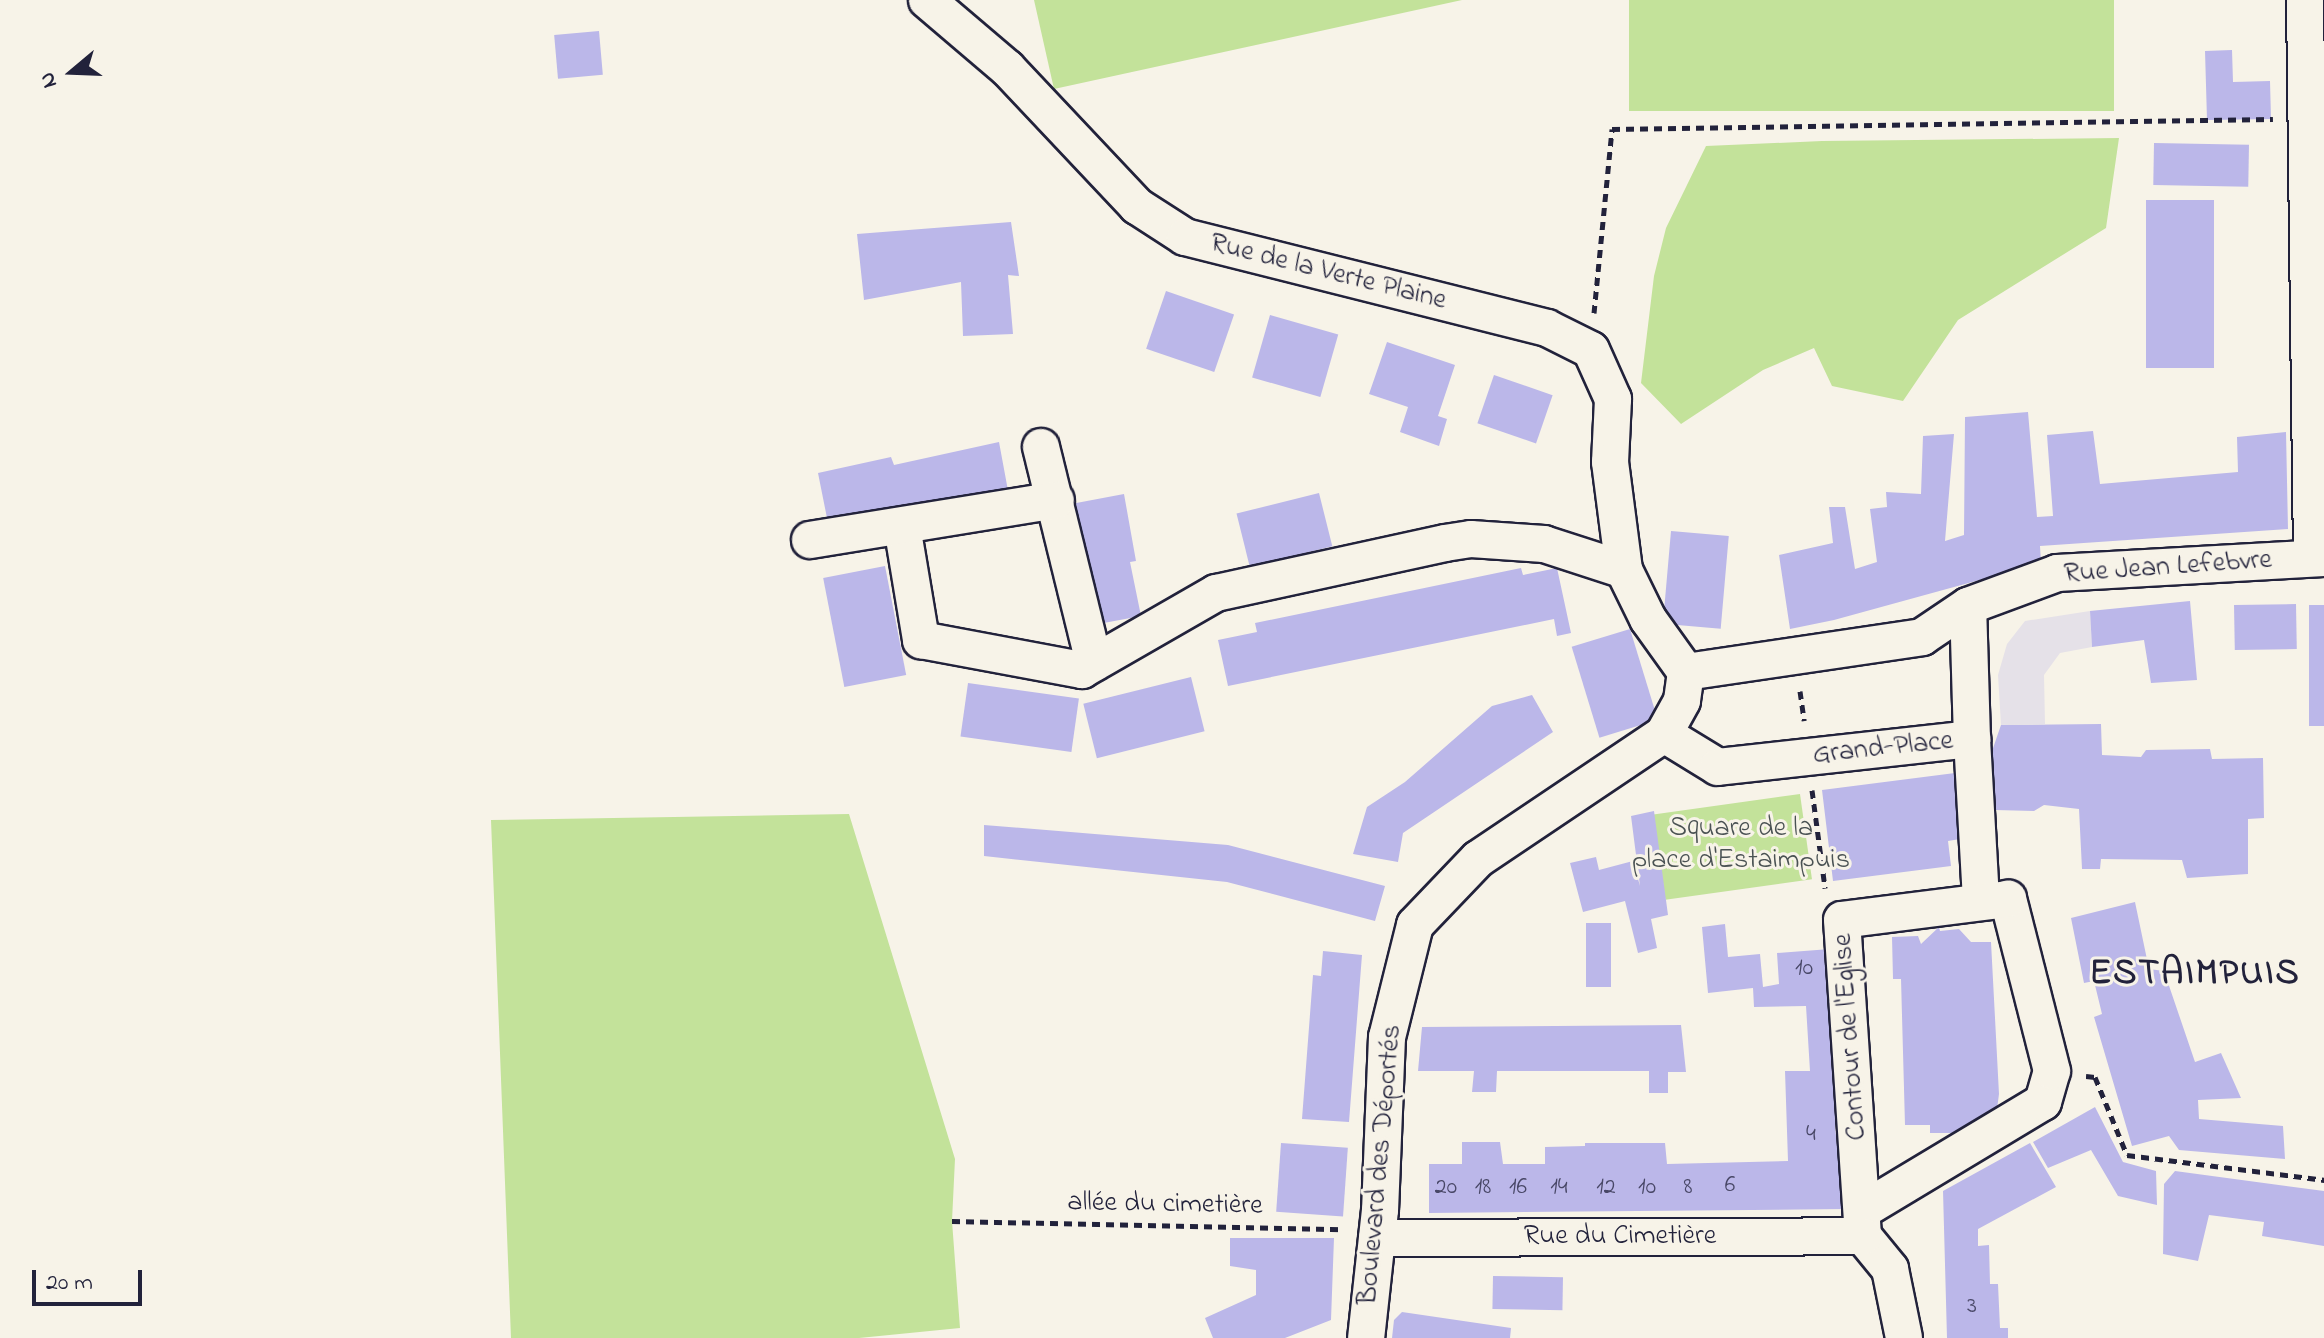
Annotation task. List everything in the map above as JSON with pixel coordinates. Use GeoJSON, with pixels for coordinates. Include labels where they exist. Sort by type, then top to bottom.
{"type":"FeatureCollection","features":[{"type":"Feature","properties":{"kind":"street","name":"Rue de la Verte Plaine"},"geometry":{"type":"LineString","coordinates":[[927,0],[1007,68],[1137,206],[1185,237],[1547,328],[1591,350]]}},
{"type":"Feature","properties":{"kind":"street"},"geometry":{"type":"LineString","coordinates":[[2305,0],[2304,118],[2318,558]]}},
{"type":"Feature","properties":{"kind":"street"},"geometry":{"type":"LineString","coordinates":[[1591,350],[1613,399],[1610,462],[1624,570],[1648,619],[1686,672],[1682,701],[1664,734]]}},
{"type":"Feature","properties":{"kind":"street"},"geometry":{"type":"LineString","coordinates":[[1041,447],[1094,663]]}},
{"type":"Feature","properties":{"kind":"street"},"geometry":{"type":"LineString","coordinates":[[810,540],[1056,500]]}},
{"type":"Feature","properties":{"kind":"street"},"geometry":{"type":"LineString","coordinates":[[902,526],[921,640],[1082,670],[1216,593],[1445,543],[1471,539],[1544,544],[1624,570]]}},
{"type":"Feature","properties":{"kind":"street","name":"Rue Jean Lefebvre"},"geometry":{"type":"LineString","coordinates":[[1968,606],[2057,573],[2318,558]]}},
{"type":"Feature","properties":{"kind":"street"},"geometry":{"type":"LineString","coordinates":[[1686,672],[1922,637],[1968,606]]}},
{"type":"Feature","properties":{"kind":"street","name":"Grand-Place"},"geometry":{"type":"LineString","coordinates":[[1664,734],[1718,767],[1972,739],[1968,606]]}},
{"type":"Feature","properties":{"kind":"street","name":"Boulevard des Déportés"},"geometry":{"type":"LineString","coordinates":[[1366,1338],[1377,1234],[1387,1037],[1415,925],[1478,859],[1664,734]]}},
{"type":"Feature","properties":{"kind":"street"},"geometry":{"type":"LineString","coordinates":[[1972,739],[1981,901]]}},
{"type":"Feature","properties":{"kind":"street","name":"Contour de l'Eglise"},"geometry":{"type":"LineString","coordinates":[[1863,1223],[1842,920],[2008,899],[2052,1071]]}},
{"type":"Feature","properties":{"kind":"street"},"geometry":{"type":"LineString","coordinates":[[1904,1338],[1890,1269],[1863,1223],[2043,1102],[2052,1071]]}},
{"type":"Feature","properties":{"kind":"street","name":"Rue du Cimetière"},"geometry":{"type":"LineString","coordinates":[[1377,1234],[1863,1223]]}},
{"type":"Feature","properties":{"kind":"path"},"geometry":{"type":"LineString","coordinates":[[1591,350],[1612,129],[2304,118]]}},
{"type":"Feature","properties":{"kind":"path"},"geometry":{"type":"LineString","coordinates":[[2052,1071],[2095,1077],[2127,1155],[2324,1180]]}},
{"type":"Feature","properties":{"kind":"path","name":"allée du cimetière"},"geometry":{"type":"LineString","coordinates":[[952,1221],[1377,1234]]}},
{"type":"Feature","properties":{"kind":"shaded area"},"geometry":{"type":"Polygon","coordinates":[[[2090,611],[2092,647],[2060,653],[2044,675],[2045,724],[2001,725],[1998,675],[2007,644],[2025,621],[2090,611]]]}},
{"type":"Feature","properties":{"kind":"green space"},"geometry":{"type":"Polygon","coordinates":[[[1034,0],[1462,0],[1054,89],[1034,0]]]}},
{"type":"Feature","properties":{"kind":"green space"},"geometry":{"type":"Polygon","coordinates":[[[1629,0],[2114,0],[2114,111],[1629,111],[1629,0]]]}},
{"type":"Feature","properties":{"kind":"green space"},"geometry":{"type":"Polygon","coordinates":[[[2119,138],[2106,228],[1958,320],[1903,401],[1832,386],[1814,348],[1763,370],[1681,424],[1641,383],[1654,276],[1666,228],[1706,146],[1822,141],[2119,138]]]}},
{"type":"Feature","properties":{"kind":"green space","name":"Square de la place d'Estaimpuis"},"geometry":{"type":"Polygon","coordinates":[[[1800,794],[1812,879],[1665,900],[1653,815],[1800,794]]]}},
{"type":"Feature","properties":{"kind":"green space"},"geometry":{"type":"Polygon","coordinates":[[[849,814],[955,1159],[952,1221],[960,1328],[859,1338],[511,1338],[491,820],[849,814]]]}},
{"type":"Feature","properties":{"kind":"building"},"geometry":{"type":"Polygon","coordinates":[[[599,31],[603,75],[558,79],[554,35],[599,31]]]}},
{"type":"Feature","properties":{"kind":"building"},"geometry":{"type":"Polygon","coordinates":[[[2232,50],[2233,82],[2270,81],[2271,119],[2207,120],[2205,51],[2232,50]]]}},
{"type":"Feature","properties":{"kind":"building"},"geometry":{"type":"Polygon","coordinates":[[[2154,143],[2249,145],[2248,187],[2153,185],[2154,143]]]}},
{"type":"Feature","properties":{"kind":"building"},"geometry":{"type":"Polygon","coordinates":[[[2146,200],[2214,200],[2214,368],[2146,368],[2146,200]]]}},
{"type":"Feature","properties":{"kind":"building"},"geometry":{"type":"Polygon","coordinates":[[[1011,222],[1019,276],[1008,275],[1013,334],[963,336],[961,282],[864,300],[857,234],[1011,222]]]}},
{"type":"Feature","properties":{"kind":"building"},"geometry":{"type":"Polygon","coordinates":[[[1166,291],[1234,314],[1214,372],[1146,349],[1166,291]]]}},
{"type":"Feature","properties":{"kind":"building"},"geometry":{"type":"Polygon","coordinates":[[[1270,315],[1338,335],[1320,397],[1252,377],[1270,315]]]}},
{"type":"Feature","properties":{"kind":"building"},"geometry":{"type":"Polygon","coordinates":[[[1387,342],[1455,365],[1438,416],[1447,419],[1439,446],[1400,432],[1408,407],[1369,394],[1387,342]]]}},
{"type":"Feature","properties":{"kind":"building"},"geometry":{"type":"Polygon","coordinates":[[[1494,375],[1553,395],[1536,443],[1477,423],[1494,375]]]}},
{"type":"Feature","properties":{"kind":"building"},"geometry":{"type":"Polygon","coordinates":[[[2028,412],[2037,517],[2053,516],[2047,435],[2093,431],[2100,484],[2238,472],[2237,437],[2286,432],[2288,529],[2040,546],[2041,563],[1834,620],[1790,629],[1779,555],[1833,543],[1829,507],[1845,507],[1855,569],[1877,562],[1870,509],[1887,507],[1886,492],[1921,494],[1923,436],[1954,434],[1945,541],[1964,535],[1965,417],[2028,412]]]}},
{"type":"Feature","properties":{"kind":"building"},"geometry":{"type":"Polygon","coordinates":[[[999,442],[1009,496],[828,523],[818,473],[891,457],[894,465],[999,442]]]}},
{"type":"Feature","properties":{"kind":"building"},"geometry":{"type":"Polygon","coordinates":[[[1319,493],[1332,546],[1250,567],[1237,514],[1319,493]]]}},
{"type":"Feature","properties":{"kind":"building"},"geometry":{"type":"Polygon","coordinates":[[[1124,494],[1136,561],[1130,562],[1141,616],[1093,625],[1071,504],[1124,494]]]}},
{"type":"Feature","properties":{"kind":"building"},"geometry":{"type":"Polygon","coordinates":[[[1671,531],[1729,536],[1721,629],[1663,624],[1671,531]]]}},
{"type":"Feature","properties":{"kind":"building"},"geometry":{"type":"Polygon","coordinates":[[[885,566],[906,675],[844,687],[823,578],[885,566]]]}},
{"type":"Feature","properties":{"kind":"building"},"geometry":{"type":"Polygon","coordinates":[[[1521,568],[1523,575],[1557,568],[1571,633],[1557,636],[1554,619],[1228,686],[1218,640],[1257,632],[1255,623],[1521,568]]]}},
{"type":"Feature","properties":{"kind":"building"},"geometry":{"type":"Polygon","coordinates":[[[2190,601],[2197,680],[2151,683],[2144,640],[2092,647],[2090,611],[2190,601]]]}},
{"type":"Feature","properties":{"kind":"building"},"geometry":{"type":"Polygon","coordinates":[[[2296,604],[2297,649],[2235,650],[2234,605],[2296,604]]]}},
{"type":"Feature","properties":{"kind":"building"},"geometry":{"type":"Polygon","coordinates":[[[2309,605],[2324,605],[2324,726],[2309,726],[2309,605]]]}},
{"type":"Feature","properties":{"kind":"building"},"geometry":{"type":"Polygon","coordinates":[[[1630,629],[1658,720],[1599,738],[1572,647],[1630,629]]]}},
{"type":"Feature","properties":{"kind":"building"},"geometry":{"type":"Polygon","coordinates":[[[1191,677],[1205,731],[1097,758],[1083,704],[1191,677]]]}},
{"type":"Feature","properties":{"kind":"building"},"geometry":{"type":"Polygon","coordinates":[[[968,683],[1079,699],[1071,752],[960,736],[968,683]]]}},
{"type":"Feature","properties":{"kind":"building"},"geometry":{"type":"Polygon","coordinates":[[[1532,695],[1553,732],[1403,833],[1398,862],[1353,854],[1367,807],[1405,782],[1492,706],[1532,695]]]}},
{"type":"Feature","properties":{"kind":"building"},"geometry":{"type":"Polygon","coordinates":[[[2101,724],[2102,755],[2141,757],[2146,750],[2210,749],[2212,759],[2263,758],[2264,818],[2248,819],[2248,874],[2187,878],[2182,860],[2101,859],[2100,869],[2082,869],[2079,809],[2044,805],[2034,811],[1995,810],[1991,754],[2001,725],[2101,724]]]}},
{"type":"Feature","properties":{"kind":"building"},"geometry":{"type":"Polygon","coordinates":[[[1955,773],[1965,781],[1972,837],[1948,841],[1951,866],[1833,881],[1822,790],[1955,773]]]}},
{"type":"Feature","properties":{"kind":"building"},"geometry":{"type":"Polygon","coordinates":[[[1654,811],[1668,915],[1651,919],[1657,948],[1638,953],[1625,901],[1583,912],[1570,863],[1596,857],[1599,870],[1633,861],[1640,886],[1631,816],[1654,811]]]}},
{"type":"Feature","properties":{"kind":"building"},"geometry":{"type":"Polygon","coordinates":[[[984,825],[1228,845],[1385,886],[1375,921],[1227,882],[984,856],[984,825]]]}},
{"type":"Feature","properties":{"kind":"building"},"geometry":{"type":"Polygon","coordinates":[[[2135,902],[2149,969],[2164,971],[2195,1062],[2221,1053],[2241,1098],[2198,1100],[2199,1119],[2283,1126],[2285,1159],[2179,1150],[2169,1136],[2132,1146],[2094,1017],[2102,1014],[2094,981],[2084,983],[2071,918],[2135,902]]]}},
{"type":"Feature","properties":{"kind":"building"},"geometry":{"type":"Polygon","coordinates":[[[1586,923],[1611,923],[1611,987],[1586,987],[1586,923]]]}},
{"type":"Feature","properties":{"kind":"building"},"geometry":{"type":"Polygon","coordinates":[[[1725,924],[1728,957],[1760,954],[1763,987],[1779,984],[1777,953],[1830,949],[1841,1125],[1835,1125],[1837,1145],[1842,1145],[1846,1209],[1429,1213],[1429,1164],[1462,1164],[1462,1142],[1500,1142],[1503,1164],[1545,1164],[1545,1147],[1585,1146],[1585,1143],[1665,1143],[1667,1164],[1788,1161],[1785,1071],[1810,1071],[1806,1006],[1754,1007],[1753,988],[1708,993],[1702,927],[1725,924]]]}},
{"type":"Feature","properties":{"kind":"building"},"geometry":{"type":"Polygon","coordinates":[[[1939,927],[1940,931],[1959,929],[1971,942],[1991,942],[1999,1094],[1997,1109],[1986,1120],[1972,1120],[1971,1133],[1930,1133],[1930,1125],[1905,1125],[1901,979],[1893,979],[1892,937],[1918,936],[1921,944],[1939,927]]]}},
{"type":"Feature","properties":{"kind":"building"},"geometry":{"type":"Polygon","coordinates":[[[1323,951],[1362,955],[1349,1122],[1302,1119],[1313,975],[1321,976],[1323,951]]]}},
{"type":"Feature","properties":{"kind":"building"},"geometry":{"type":"Polygon","coordinates":[[[1681,1025],[1686,1072],[1668,1072],[1668,1093],[1649,1093],[1649,1071],[1497,1071],[1496,1092],[1472,1092],[1474,1071],[1418,1071],[1422,1027],[1681,1025]]]}},
{"type":"Feature","properties":{"kind":"building"},"geometry":{"type":"Polygon","coordinates":[[[2095,1107],[2123,1162],[2156,1171],[2157,1205],[2118,1196],[2091,1150],[2048,1168],[2033,1142],[2095,1107]]]}},
{"type":"Feature","properties":{"kind":"building"},"geometry":{"type":"Polygon","coordinates":[[[1281,1143],[1348,1148],[1343,1217],[1276,1212],[1281,1143]]]}},
{"type":"Feature","properties":{"kind":"building"},"geometry":{"type":"Polygon","coordinates":[[[2030,1143],[2056,1187],[1978,1229],[1978,1246],[1989,1245],[1990,1284],[1998,1284],[2000,1328],[2008,1328],[2008,1338],[1947,1338],[1943,1191],[2030,1143]]]}},
{"type":"Feature","properties":{"kind":"building"},"geometry":{"type":"Polygon","coordinates":[[[2175,1171],[2324,1191],[2324,1246],[2262,1236],[2264,1222],[2209,1215],[2198,1261],[2163,1254],[2164,1184],[2175,1171]]]}},
{"type":"Feature","properties":{"kind":"building"},"geometry":{"type":"Polygon","coordinates":[[[1230,1238],[1334,1238],[1331,1320],[1285,1338],[1213,1338],[1205,1318],[1256,1295],[1256,1270],[1230,1266],[1230,1238]]]}},
{"type":"Feature","properties":{"kind":"building"},"geometry":{"type":"Polygon","coordinates":[[[1493,1276],[1563,1277],[1562,1310],[1492,1309],[1493,1276]]]}},
{"type":"Feature","properties":{"kind":"building"},"geometry":{"type":"Polygon","coordinates":[[[1402,1312],[1511,1328],[1510,1338],[1392,1338],[1394,1320],[1402,1312]]]}},
{"type":"Feature","properties":{"kind":"district","name":"ESTAIMPUIS"},"geometry":{"type":"Point","coordinates":[2195,975]}}]}
